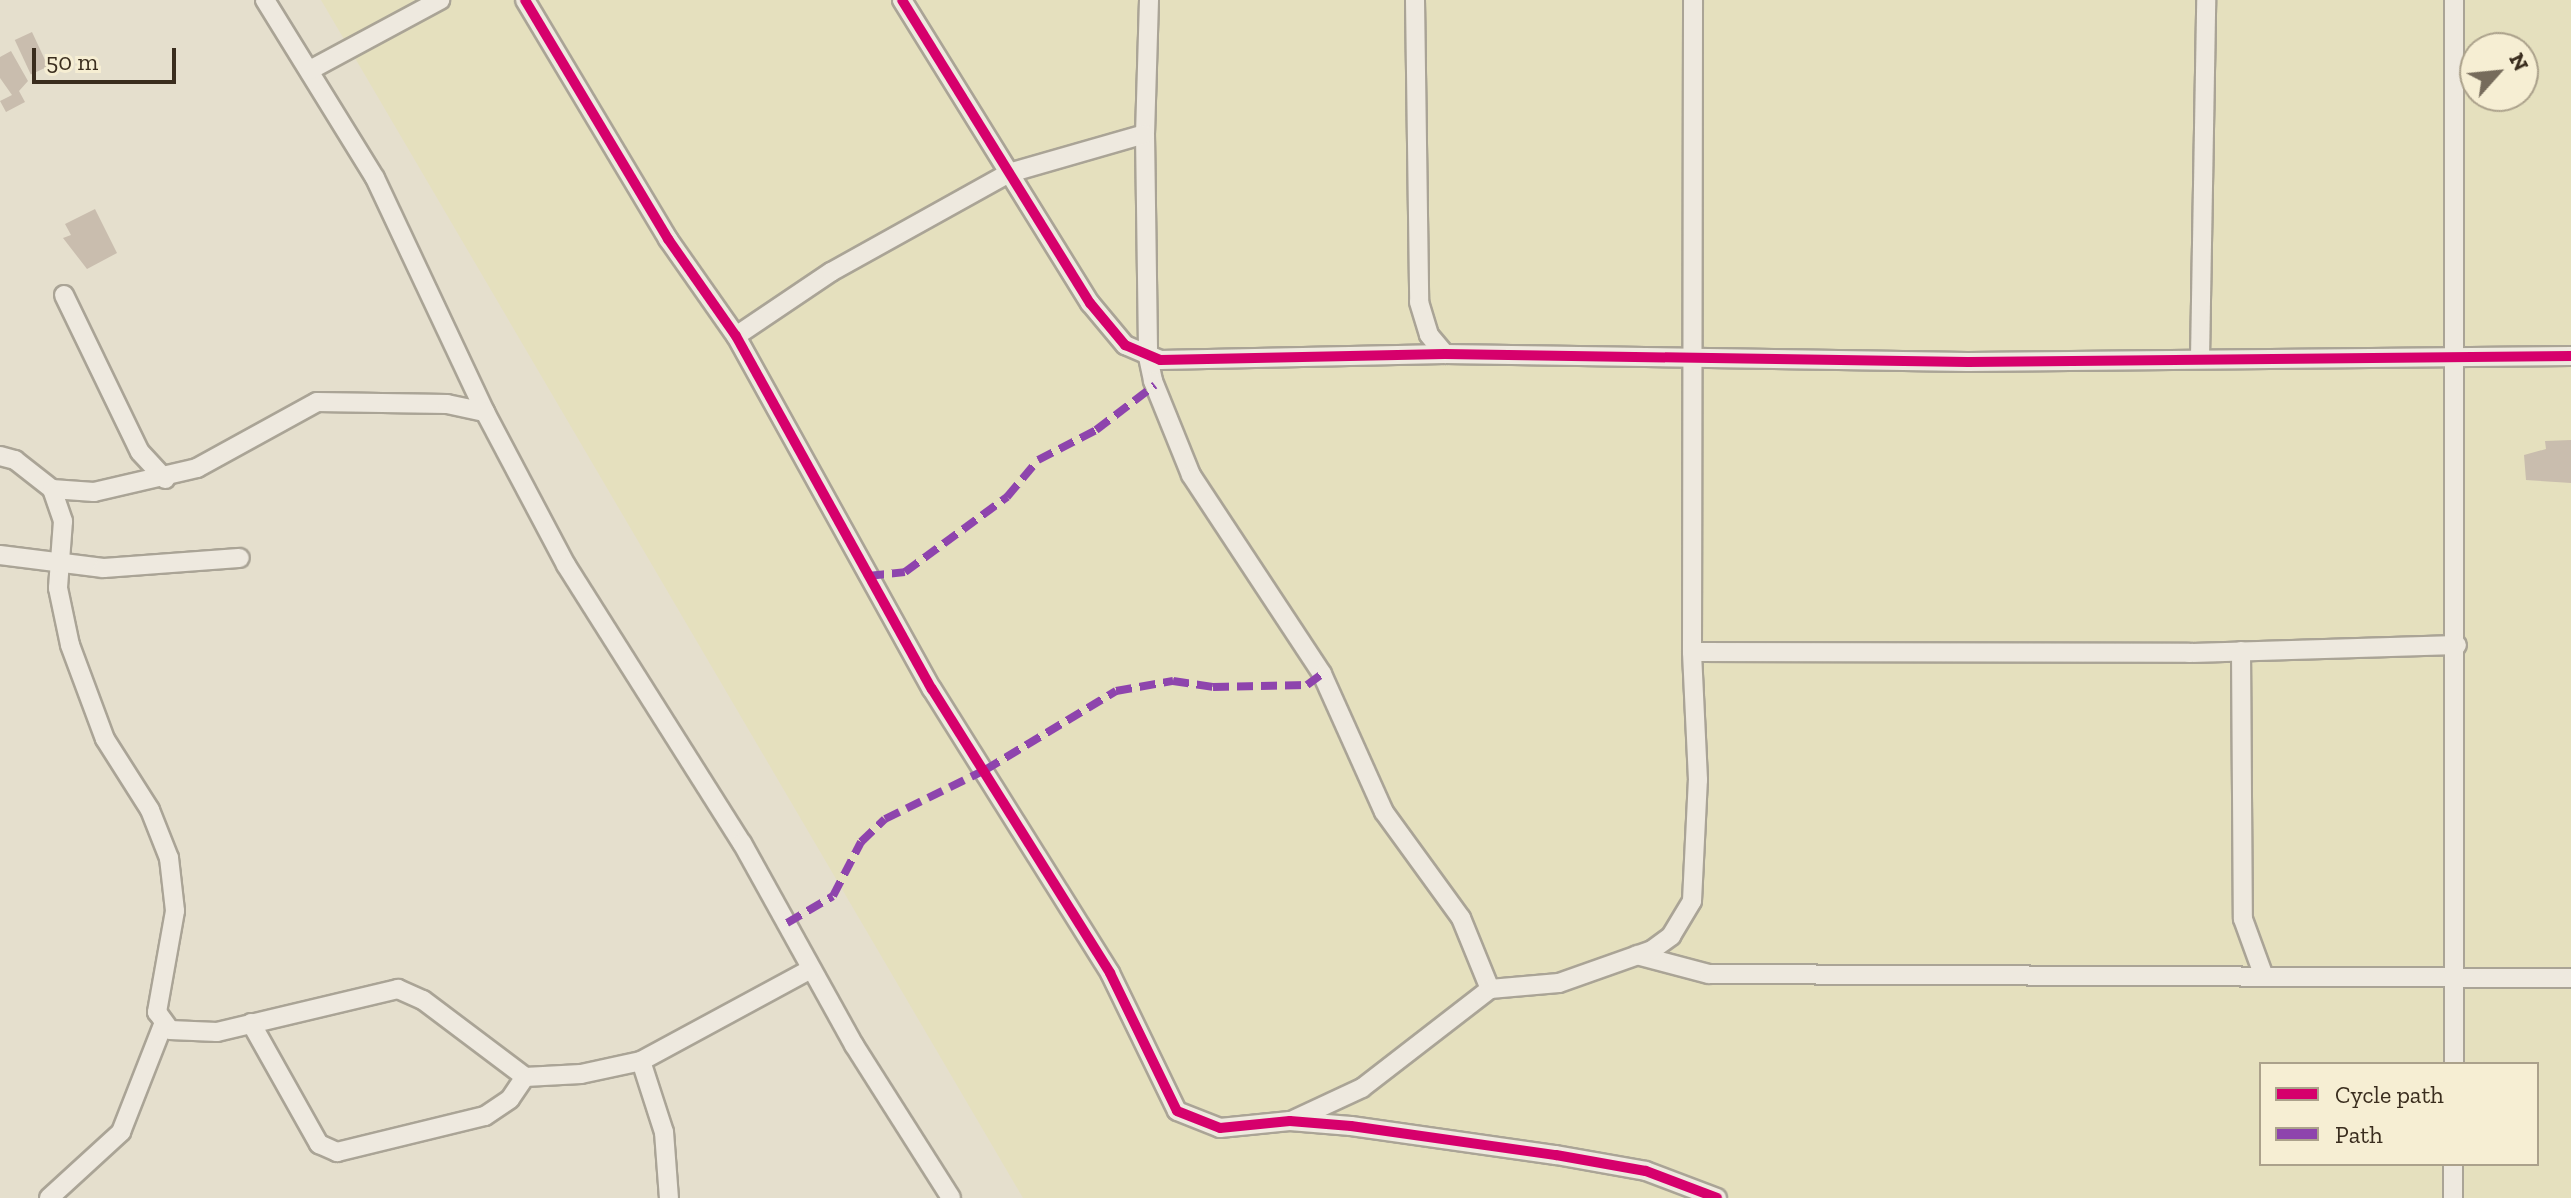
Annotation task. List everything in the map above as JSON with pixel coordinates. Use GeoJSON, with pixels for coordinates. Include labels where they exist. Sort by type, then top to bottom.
{"type":"FeatureCollection","features":[{"type":"Feature","properties":{"kind":"street"},"geometry":{"type":"LineString","coordinates":[[265,0],[375,178],[485,412],[566,565],[742,843],[811,969],[951,1198]]}},
{"type":"Feature","properties":{"kind":"street"},"geometry":{"type":"LineString","coordinates":[[310,70],[440,0]]}},
{"type":"Feature","properties":{"kind":"street"},"geometry":{"type":"LineString","coordinates":[[525,0],[668,239],[736,336],[932,689],[1118,986],[1169,1100],[1205,1125],[1290,1121],[1609,1164],[1717,1198]]}},
{"type":"Feature","properties":{"kind":"street"},"geometry":{"type":"LineString","coordinates":[[902,0],[1107,327],[1148,357],[1197,363],[1445,354],[1695,358],[2571,356]]}},
{"type":"Feature","properties":{"kind":"street"},"geometry":{"type":"LineString","coordinates":[[1149,0],[1145,134],[1148,357],[1191,475],[1322,674],[1384,812],[1461,918],[1490,989]]}},
{"type":"Feature","properties":{"kind":"street"},"geometry":{"type":"LineString","coordinates":[[1415,0],[1419,302],[1429,335],[1445,354]]}},
{"type":"Feature","properties":{"kind":"street"},"geometry":{"type":"LineString","coordinates":[[1290,1121],[1362,1088],[1490,989],[1559,983],[1637,955],[1671,936],[1692,901],[1698,780],[1692,652],[1695,358],[1693,0]]}},
{"type":"Feature","properties":{"kind":"street"},"geometry":{"type":"LineString","coordinates":[[2200,358],[2206,0]]}},
{"type":"Feature","properties":{"kind":"street"},"geometry":{"type":"LineString","coordinates":[[2454,0],[2457,645],[2454,1062]]}},
{"type":"Feature","properties":{"kind":"street"},"geometry":{"type":"LineString","coordinates":[[736,336],[831,272],[1009,173],[1145,134]]}},
{"type":"Feature","properties":{"kind":"street"},"geometry":{"type":"LineString","coordinates":[[64,295],[140,452],[165,479]]}},
{"type":"Feature","properties":{"kind":"street"},"geometry":{"type":"LineString","coordinates":[[52,489],[94,492],[165,479],[317,402],[447,404],[485,412]]}},
{"type":"Feature","properties":{"kind":"street"},"geometry":{"type":"LineString","coordinates":[[0,456],[15,460],[52,489],[63,521],[58,562],[60,607],[96,717],[150,810],[169,858],[175,911],[157,1012],[163,1025],[185,1035],[398,989],[423,1000],[525,1077],[593,1073],[641,1061],[811,969]]}},
{"type":"Feature","properties":{"kind":"street"},"geometry":{"type":"LineString","coordinates":[[0,555],[139,569],[240,558]]}},
{"type":"Feature","properties":{"kind":"street"},"geometry":{"type":"LineString","coordinates":[[1692,652],[2241,651],[2457,645]]}},
{"type":"Feature","properties":{"kind":"street"},"geometry":{"type":"LineString","coordinates":[[2241,651],[2243,919],[2263,974]]}},
{"type":"Feature","properties":{"kind":"street"},"geometry":{"type":"LineString","coordinates":[[1637,955],[1709,974],[2263,974],[2454,979],[2571,978]]}},
{"type":"Feature","properties":{"kind":"street"},"geometry":{"type":"LineString","coordinates":[[251,1023],[319,1144],[337,1152],[485,1116],[510,1099],[525,1077]]}},
{"type":"Feature","properties":{"kind":"street"},"geometry":{"type":"LineString","coordinates":[[49,1198],[121,1132],[163,1025]]}},
{"type":"Feature","properties":{"kind":"street"},"geometry":{"type":"LineString","coordinates":[[641,1061],[664,1132],[669,1198]]}},
{"type":"Feature","properties":{"kind":"street"},"geometry":{"type":"LineString","coordinates":[[2453,1166],[2453,1198]]}},
{"type":"Feature","properties":{"kind":"shaded area"},"geometry":{"type":"Polygon","coordinates":[[[321,0],[2571,0],[2571,1198],[1023,1198],[321,0]]]}},
{"type":"Feature","properties":{"kind":"building"},"geometry":{"type":"Polygon","coordinates":[[[32,32],[48,66],[31,74],[15,40],[32,32]]]}},
{"type":"Feature","properties":{"kind":"building"},"geometry":{"type":"Polygon","coordinates":[[[11,51],[28,81],[19,91],[25,102],[6,112],[0,101],[12,95],[0,78],[0,57],[11,51]]]}},
{"type":"Feature","properties":{"kind":"building"},"geometry":{"type":"Polygon","coordinates":[[[95,209],[117,253],[87,269],[63,238],[71,235],[65,224],[95,209]]]}},
{"type":"Feature","properties":{"kind":"building"},"geometry":{"type":"Polygon","coordinates":[[[2571,440],[2571,483],[2526,480],[2524,455],[2546,449],[2545,441],[2571,440]]]}},
{"type":"Feature","properties":{"kind":"marked path"},"geometry":{"type":"LineString","coordinates":[[868,576],[905,572],[1007,497],[1038,460],[1096,430],[1155,385]]}},
{"type":"Feature","properties":{"kind":"marked path"},"geometry":{"type":"LineString","coordinates":[[787,923],[833,896],[861,842],[885,819],[985,770],[1116,691],[1173,681],[1213,687],[1307,685],[1322,674]]}},
{"type":"Feature","properties":{"kind":"cycle path"},"geometry":{"type":"LineString","coordinates":[[525,0],[668,239],[736,336],[932,689],[1110,973],[1177,1111],[1220,1128],[1290,1121],[1351,1126],[1556,1155],[1646,1171],[1717,1198]]}},
{"type":"Feature","properties":{"kind":"cycle path"},"geometry":{"type":"LineString","coordinates":[[902,0],[1090,303],[1125,345],[1160,360],[1445,354],[1968,362],[2571,356]]}}]}
